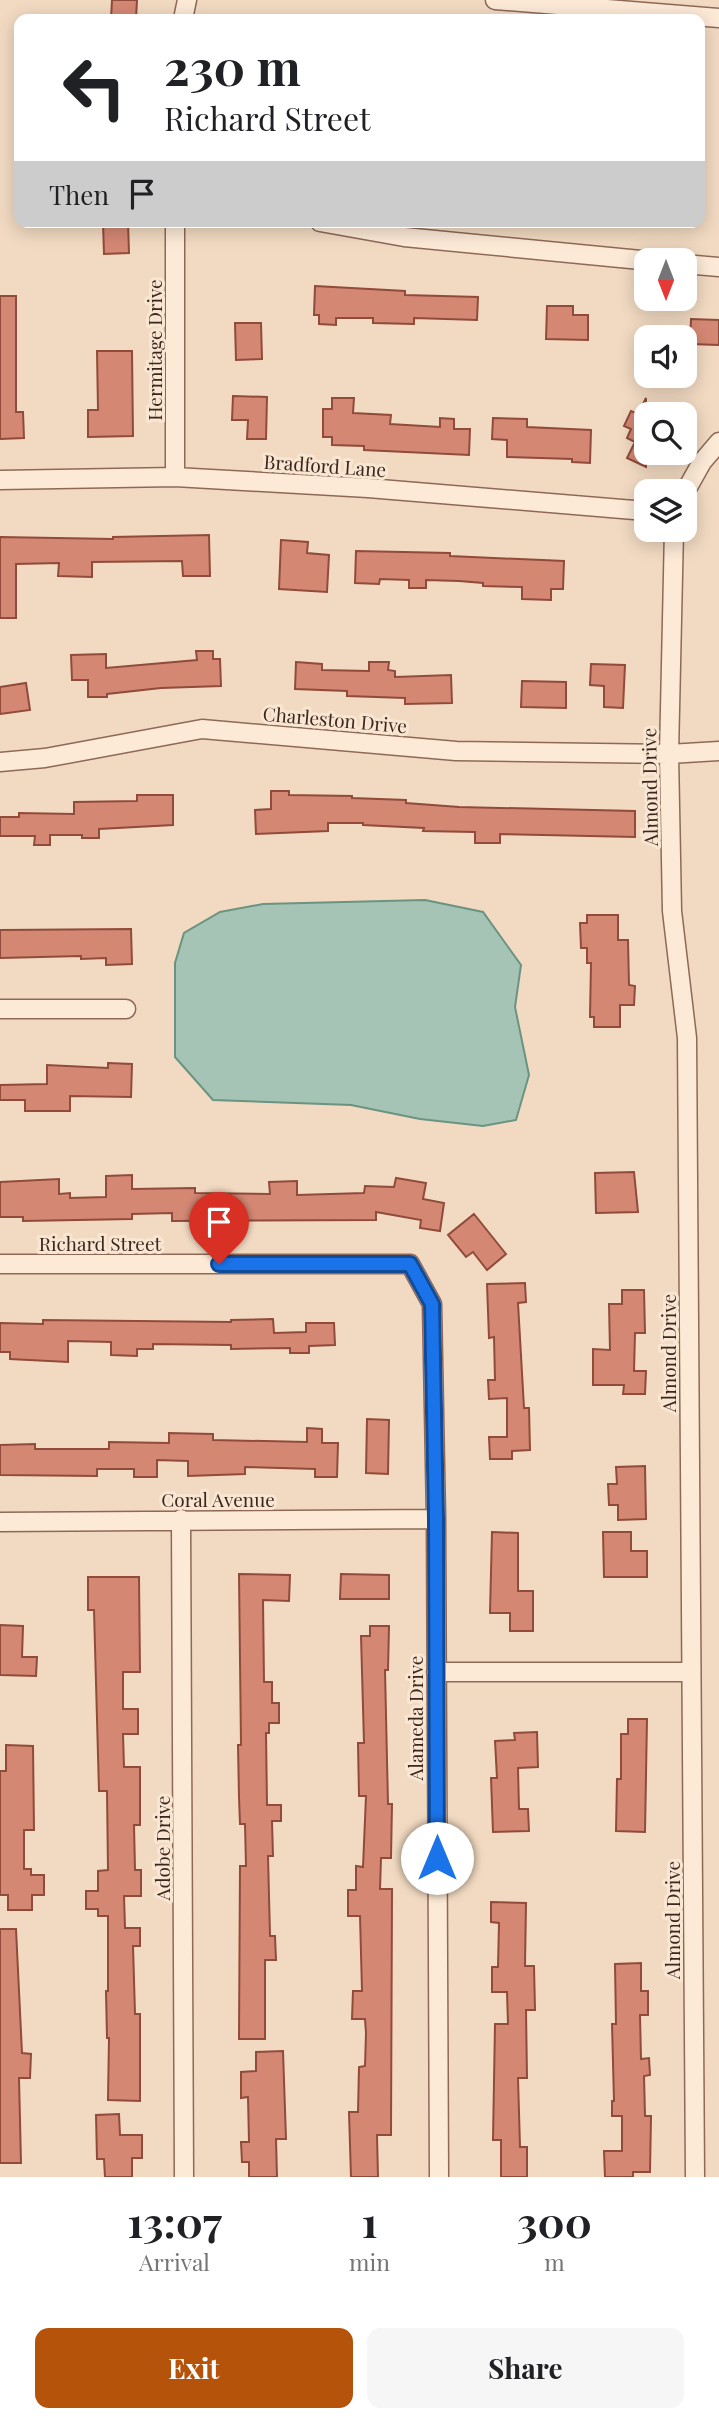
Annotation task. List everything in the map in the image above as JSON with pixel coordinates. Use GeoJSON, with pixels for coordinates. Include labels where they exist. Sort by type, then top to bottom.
{"type":"FeatureCollection","features":[{"type":"Feature","properties":{"kind":"street"},"geometry":{"type":"LineString","coordinates":[[495,0],[669,14]]}},
{"type":"Feature","properties":{"kind":"street","name":"Hermitage Drive"},"geometry":{"type":"LineString","coordinates":[[175,228],[175,477]]}},
{"type":"Feature","properties":{"kind":"street"},"geometry":{"type":"LineString","coordinates":[[354,228],[404,237],[634,259]]}},
{"type":"Feature","properties":{"kind":"street"},"geometry":{"type":"LineString","coordinates":[[697,265],[719,267]]}},
{"type":"Feature","properties":{"kind":"street"},"geometry":{"type":"LineString","coordinates":[[693,479],[702,462],[719,442]]}},
{"type":"Feature","properties":{"kind":"street","name":"Bradford Lane"},"geometry":{"type":"LineString","coordinates":[[0,480],[175,477],[368,488],[634,510]]}},
{"type":"Feature","properties":{"kind":"street","name":"Almond Drive"},"geometry":{"type":"LineString","coordinates":[[674,542],[669,754],[672,911],[687,1038],[695,2177]]}},
{"type":"Feature","properties":{"kind":"street","name":"Charleston Drive"},"geometry":{"type":"LineString","coordinates":[[0,762],[45,758],[202,729],[456,751],[669,754],[719,751]]}},
{"type":"Feature","properties":{"kind":"street"},"geometry":{"type":"LineString","coordinates":[[0,1009],[126,1009]]}},
{"type":"Feature","properties":{"kind":"street","name":"Richard Street"},"geometry":{"type":"LineString","coordinates":[[0,1264],[410,1264]]}},
{"type":"Feature","properties":{"kind":"street","name":"Alameda Drive"},"geometry":{"type":"LineString","coordinates":[[410,1264],[432,1304],[436,1519],[439,2177]]}},
{"type":"Feature","properties":{"kind":"street","name":"Adobe Drive"},"geometry":{"type":"LineString","coordinates":[[181,1519],[184,2177]]}},
{"type":"Feature","properties":{"kind":"street","name":"Coral Avenue"},"geometry":{"type":"LineString","coordinates":[[0,1522],[436,1519]]}},
{"type":"Feature","properties":{"kind":"street"},"geometry":{"type":"LineString","coordinates":[[436,1672],[691,1672]]}},
{"type":"Feature","properties":{"kind":"shaded area"},"geometry":{"type":"Polygon","coordinates":[[[425,900],[483,912],[521,965],[515,1007],[529,1075],[516,1120],[483,1126],[420,1119],[351,1105],[213,1100],[175,1057],[175,963],[184,933],[220,912],[263,904],[425,900]]]}},
{"type":"Feature","properties":{"kind":"building"},"geometry":{"type":"Polygon","coordinates":[[[112,0],[137,0],[136,14],[111,14],[112,0]]]}},
{"type":"Feature","properties":{"kind":"building"},"geometry":{"type":"Polygon","coordinates":[[[103,228],[128,228],[129,253],[104,254],[103,228]]]}},
{"type":"Feature","properties":{"kind":"building"},"geometry":{"type":"Polygon","coordinates":[[[315,286],[405,291],[405,295],[478,297],[477,320],[414,318],[414,324],[373,323],[373,318],[336,318],[336,325],[319,324],[319,315],[314,315],[315,286]]]}},
{"type":"Feature","properties":{"kind":"building"},"geometry":{"type":"Polygon","coordinates":[[[0,296],[16,296],[16,412],[23,412],[24,438],[0,439],[0,296]]]}},
{"type":"Feature","properties":{"kind":"building"},"geometry":{"type":"Polygon","coordinates":[[[547,306],[573,306],[573,315],[588,315],[588,340],[546,339],[547,306]]]}},
{"type":"Feature","properties":{"kind":"building"},"geometry":{"type":"Polygon","coordinates":[[[691,319],[719,320],[719,345],[697,344],[697,325],[691,325],[691,319]]]}},
{"type":"Feature","properties":{"kind":"building"},"geometry":{"type":"Polygon","coordinates":[[[235,323],[261,323],[262,359],[236,360],[235,323]]]}},
{"type":"Feature","properties":{"kind":"building"},"geometry":{"type":"Polygon","coordinates":[[[97,351],[132,351],[133,436],[88,437],[88,410],[98,410],[97,351]]]}},
{"type":"Feature","properties":{"kind":"building"},"geometry":{"type":"Polygon","coordinates":[[[233,396],[267,397],[266,439],[247,439],[248,420],[232,420],[233,396]]]}},
{"type":"Feature","properties":{"kind":"building"},"geometry":{"type":"Polygon","coordinates":[[[332,398],[354,398],[353,413],[391,415],[390,424],[440,427],[440,418],[454,419],[454,429],[470,429],[469,455],[364,450],[364,446],[332,445],[332,437],[323,437],[323,409],[332,409],[332,398]]]}},
{"type":"Feature","properties":{"kind":"building"},"geometry":{"type":"Polygon","coordinates":[[[631,411],[634,412],[634,442],[627,438],[631,429],[624,426],[631,411]]]}},
{"type":"Feature","properties":{"kind":"building"},"geometry":{"type":"Polygon","coordinates":[[[493,418],[527,419],[527,427],[591,430],[590,463],[572,462],[572,459],[507,457],[507,440],[492,439],[493,418]]]}},
{"type":"Feature","properties":{"kind":"building"},"geometry":{"type":"Polygon","coordinates":[[[634,444],[634,461],[627,458],[634,444]]]}},
{"type":"Feature","properties":{"kind":"building"},"geometry":{"type":"Polygon","coordinates":[[[209,535],[210,576],[183,576],[182,561],[92,562],[92,577],[58,576],[59,563],[16,564],[16,618],[0,618],[0,537],[113,539],[209,535]]]}},
{"type":"Feature","properties":{"kind":"building"},"geometry":{"type":"Polygon","coordinates":[[[281,540],[308,542],[307,553],[329,555],[327,592],[279,589],[281,540]]]}},
{"type":"Feature","properties":{"kind":"building"},"geometry":{"type":"Polygon","coordinates":[[[356,551],[450,553],[450,556],[564,561],[563,589],[551,589],[551,600],[522,599],[522,587],[483,586],[483,583],[426,580],[426,588],[409,588],[409,580],[380,579],[379,584],[355,583],[356,551]]]}},
{"type":"Feature","properties":{"kind":"building"},"geometry":{"type":"Polygon","coordinates":[[[196,651],[213,651],[213,659],[220,659],[221,686],[161,688],[107,694],[107,697],[88,697],[88,680],[72,680],[71,655],[106,654],[106,668],[197,660],[196,651]]]}},
{"type":"Feature","properties":{"kind":"building"},"geometry":{"type":"Polygon","coordinates":[[[296,662],[322,664],[322,670],[369,671],[369,662],[389,662],[388,670],[395,671],[395,677],[451,675],[452,703],[405,704],[405,698],[347,696],[347,691],[295,689],[296,662]]]}},
{"type":"Feature","properties":{"kind":"building"},"geometry":{"type":"Polygon","coordinates":[[[591,664],[625,665],[623,708],[604,707],[604,686],[590,685],[591,664]]]}},
{"type":"Feature","properties":{"kind":"building"},"geometry":{"type":"Polygon","coordinates":[[[522,681],[566,682],[566,708],[521,707],[522,681]]]}},
{"type":"Feature","properties":{"kind":"building"},"geometry":{"type":"Polygon","coordinates":[[[26,683],[30,710],[0,714],[0,687],[26,683]]]}},
{"type":"Feature","properties":{"kind":"building"},"geometry":{"type":"Polygon","coordinates":[[[271,791],[289,791],[289,795],[406,800],[406,803],[459,807],[635,811],[635,837],[500,834],[500,843],[475,843],[475,832],[423,831],[424,828],[363,823],[328,823],[328,831],[256,834],[255,810],[271,809],[271,791]]]}},
{"type":"Feature","properties":{"kind":"building"},"geometry":{"type":"Polygon","coordinates":[[[137,795],[173,795],[173,825],[99,829],[99,838],[50,835],[50,845],[34,845],[35,836],[0,836],[0,817],[19,817],[19,813],[74,814],[74,802],[137,801],[137,795]]]}},
{"type":"Feature","properties":{"kind":"building"},"geometry":{"type":"Polygon","coordinates":[[[587,915],[618,915],[618,940],[628,940],[629,985],[635,986],[634,1005],[620,1005],[620,1027],[594,1027],[594,1017],[590,1017],[591,963],[587,963],[587,948],[581,948],[580,923],[587,923],[587,915]]]}},
{"type":"Feature","properties":{"kind":"building"},"geometry":{"type":"Polygon","coordinates":[[[131,929],[132,964],[106,965],[106,958],[81,959],[81,956],[0,958],[0,930],[131,929]]]}},
{"type":"Feature","properties":{"kind":"building"},"geometry":{"type":"Polygon","coordinates":[[[108,1063],[132,1064],[131,1097],[70,1096],[70,1111],[25,1111],[25,1100],[0,1100],[0,1085],[47,1084],[47,1065],[108,1068],[108,1063]]]}},
{"type":"Feature","properties":{"kind":"building"},"geometry":{"type":"Polygon","coordinates":[[[634,1172],[638,1212],[596,1213],[595,1173],[634,1172]]]}},
{"type":"Feature","properties":{"kind":"building"},"geometry":{"type":"Polygon","coordinates":[[[132,1175],[132,1189],[195,1188],[195,1193],[270,1194],[269,1182],[297,1181],[297,1195],[364,1193],[365,1186],[394,1187],[396,1178],[426,1183],[423,1199],[444,1203],[440,1231],[420,1228],[421,1220],[376,1212],[376,1220],[172,1221],[172,1213],[132,1214],[132,1219],[23,1221],[23,1217],[0,1217],[0,1182],[59,1179],[59,1194],[70,1193],[70,1198],[106,1197],[106,1176],[132,1175]]]}},
{"type":"Feature","properties":{"kind":"building"},"geometry":{"type":"Polygon","coordinates":[[[474,1214],[506,1254],[487,1270],[473,1252],[466,1257],[448,1235],[474,1214]]]}},
{"type":"Feature","properties":{"kind":"building"},"geometry":{"type":"Polygon","coordinates":[[[525,1283],[526,1302],[518,1303],[524,1408],[529,1408],[530,1450],[512,1451],[512,1459],[490,1459],[489,1437],[507,1437],[507,1398],[489,1399],[488,1380],[495,1380],[494,1337],[489,1338],[487,1284],[525,1283]]]}},
{"type":"Feature","properties":{"kind":"building"},"geometry":{"type":"Polygon","coordinates":[[[622,1290],[644,1290],[645,1333],[635,1333],[634,1371],[646,1371],[645,1394],[623,1394],[624,1385],[593,1385],[593,1349],[610,1350],[609,1304],[622,1304],[622,1290]]]}},
{"type":"Feature","properties":{"kind":"building"},"geometry":{"type":"Polygon","coordinates":[[[273,1319],[274,1333],[306,1332],[306,1323],[334,1323],[335,1345],[309,1346],[309,1353],[290,1353],[290,1348],[231,1349],[231,1345],[153,1344],[153,1349],[137,1349],[137,1356],[111,1355],[111,1342],[68,1341],[68,1362],[10,1359],[10,1352],[0,1352],[0,1323],[43,1324],[43,1320],[231,1322],[273,1319]]]}},
{"type":"Feature","properties":{"kind":"building"},"geometry":{"type":"Polygon","coordinates":[[[367,1419],[389,1420],[388,1474],[366,1473],[367,1419]]]}},
{"type":"Feature","properties":{"kind":"building"},"geometry":{"type":"Polygon","coordinates":[[[307,1428],[322,1429],[322,1443],[338,1443],[337,1477],[315,1477],[315,1469],[245,1467],[245,1474],[188,1476],[188,1461],[157,1460],[157,1477],[134,1477],[134,1469],[97,1469],[97,1476],[0,1475],[0,1445],[35,1444],[35,1449],[109,1449],[109,1442],[169,1443],[169,1433],[213,1434],[213,1440],[307,1442],[307,1428]]]}},
{"type":"Feature","properties":{"kind":"building"},"geometry":{"type":"Polygon","coordinates":[[[645,1466],[646,1519],[618,1520],[618,1505],[609,1505],[608,1484],[617,1484],[616,1467],[645,1466]]]}},
{"type":"Feature","properties":{"kind":"building"},"geometry":{"type":"Polygon","coordinates":[[[492,1532],[518,1533],[518,1591],[533,1591],[533,1631],[510,1631],[510,1613],[490,1613],[492,1532]]]}},
{"type":"Feature","properties":{"kind":"building"},"geometry":{"type":"Polygon","coordinates":[[[603,1532],[631,1532],[631,1551],[647,1551],[647,1577],[604,1577],[603,1532]]]}},
{"type":"Feature","properties":{"kind":"building"},"geometry":{"type":"Polygon","coordinates":[[[239,1574],[290,1575],[289,1601],[263,1600],[264,1682],[272,1682],[272,1703],[279,1703],[279,1723],[269,1723],[269,1733],[266,1733],[267,1805],[281,1805],[281,1821],[272,1821],[273,1856],[268,1856],[270,1936],[275,1936],[276,1960],[265,1960],[265,2039],[239,2039],[240,1866],[246,1866],[245,1824],[240,1824],[239,1797],[239,1574]]]}},
{"type":"Feature","properties":{"kind":"building"},"geometry":{"type":"Polygon","coordinates":[[[341,1574],[389,1575],[389,1599],[340,1599],[341,1574]]]}},
{"type":"Feature","properties":{"kind":"building"},"geometry":{"type":"Polygon","coordinates":[[[88,1577],[139,1577],[140,1672],[123,1672],[123,1709],[138,1709],[138,1734],[123,1734],[124,1767],[140,1767],[140,1825],[134,1825],[135,1870],[141,1870],[141,1896],[124,1896],[125,1928],[140,1928],[140,1946],[133,1946],[135,2014],[140,2014],[140,2101],[108,2100],[108,1916],[98,1916],[98,1909],[86,1909],[86,1891],[98,1891],[98,1871],[108,1870],[107,1791],[99,1791],[94,1610],[88,1610],[88,1577]]]}},
{"type":"Feature","properties":{"kind":"building"},"geometry":{"type":"Polygon","coordinates":[[[0,1625],[23,1626],[22,1657],[37,1657],[36,1676],[0,1675],[0,1625]]]}},
{"type":"Feature","properties":{"kind":"building"},"geometry":{"type":"Polygon","coordinates":[[[370,1626],[389,1626],[388,1670],[385,1670],[388,1804],[392,1804],[391,1858],[381,1858],[380,1889],[392,1889],[391,2135],[377,2135],[378,2177],[351,2177],[349,2112],[358,2112],[359,2067],[365,2066],[366,2033],[365,2019],[352,2019],[353,1991],[362,1991],[360,1916],[348,1916],[348,1890],[356,1890],[356,1866],[363,1867],[366,1796],[359,1796],[358,1743],[364,1743],[361,1636],[370,1636],[370,1626]]]}},
{"type":"Feature","properties":{"kind":"building"},"geometry":{"type":"Polygon","coordinates":[[[628,1719],[647,1719],[645,1832],[616,1831],[617,1779],[621,1779],[621,1734],[628,1734],[628,1719]]]}},
{"type":"Feature","properties":{"kind":"building"},"geometry":{"type":"Polygon","coordinates":[[[537,1732],[538,1767],[518,1768],[519,1809],[528,1809],[529,1831],[493,1832],[491,1778],[497,1778],[495,1741],[515,1740],[514,1733],[537,1732]]]}},
{"type":"Feature","properties":{"kind":"building"},"geometry":{"type":"Polygon","coordinates":[[[6,1745],[33,1746],[34,1830],[24,1830],[24,1869],[31,1869],[31,1875],[44,1875],[44,1895],[32,1895],[32,1910],[8,1910],[8,1895],[0,1895],[0,1771],[6,1771],[6,1745]]]}},
{"type":"Feature","properties":{"kind":"building"},"geometry":{"type":"Polygon","coordinates":[[[491,1902],[526,1903],[525,1966],[534,1966],[535,2010],[526,2010],[527,2078],[518,2078],[520,2147],[527,2147],[527,2177],[501,2177],[501,2140],[493,2140],[495,2024],[508,2024],[507,1992],[492,1992],[492,1967],[498,1967],[499,1923],[491,1922],[491,1902]]]}},
{"type":"Feature","properties":{"kind":"building"},"geometry":{"type":"Polygon","coordinates":[[[0,1929],[16,1929],[22,2053],[31,2054],[30,2078],[19,2078],[21,2163],[0,2163],[0,1929]]]}},
{"type":"Feature","properties":{"kind":"building"},"geometry":{"type":"Polygon","coordinates":[[[641,1963],[641,1991],[648,1991],[648,2015],[640,2015],[641,2059],[649,2058],[650,2075],[644,2076],[645,2116],[651,2116],[650,2172],[633,2172],[633,2177],[605,2177],[604,2151],[622,2151],[622,2116],[612,2116],[612,2024],[616,2024],[615,1964],[641,1963]]]}},
{"type":"Feature","properties":{"kind":"building"},"geometry":{"type":"Polygon","coordinates":[[[283,2051],[286,2139],[276,2139],[277,2177],[249,2177],[249,2162],[242,2162],[241,2142],[249,2142],[248,2097],[241,2098],[241,2072],[256,2071],[256,2052],[283,2051]]]}},
{"type":"Feature","properties":{"kind":"building"},"geometry":{"type":"Polygon","coordinates":[[[119,2114],[120,2135],[142,2135],[142,2158],[132,2158],[132,2177],[105,2177],[104,2159],[97,2159],[96,2115],[119,2114]]]}},
{"type":"Feature","properties":{"kind":"route"},"geometry":{"type":"LineString","coordinates":[[219,1264],[410,1264],[432,1304],[437,1858]]}}]}
